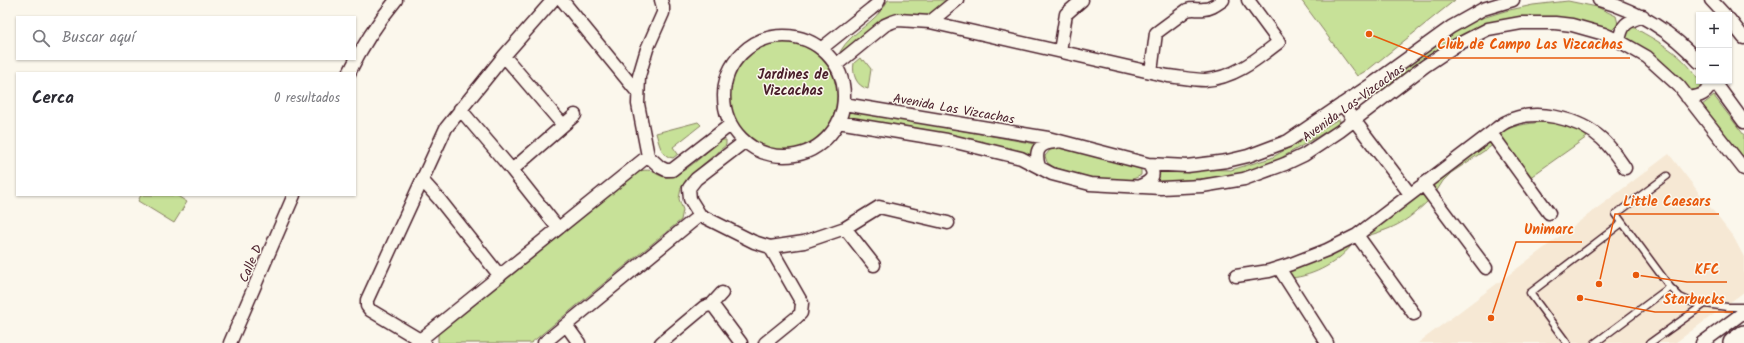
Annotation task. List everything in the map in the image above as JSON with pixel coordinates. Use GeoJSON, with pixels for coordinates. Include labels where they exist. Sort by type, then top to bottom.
{"type":"FeatureCollection","features":[{"type":"Feature","properties":{"kind":"main road"},"geometry":{"type":"LineString","coordinates":[[1733,343],[1744,335]]}},
{"type":"Feature","properties":{"kind":"street"},"geometry":{"type":"LineString","coordinates":[[350,72],[379,20],[396,0]]}},
{"type":"Feature","properties":{"kind":"street"},"geometry":{"type":"LineString","coordinates":[[552,0],[460,109],[446,128],[367,300],[367,306],[370,310],[423,341],[558,228],[648,156]]}},
{"type":"Feature","properties":{"kind":"street"},"geometry":{"type":"LineString","coordinates":[[562,0],[638,93]]}},
{"type":"Feature","properties":{"kind":"street"},"geometry":{"type":"LineString","coordinates":[[661,0],[663,13],[647,49],[639,76],[638,104],[648,156],[660,167],[666,170],[672,170],[730,125]]}},
{"type":"Feature","properties":{"kind":"street"},"geometry":{"type":"LineString","coordinates":[[822,48],[877,4],[879,0]]}},
{"type":"Feature","properties":{"kind":"street"},"geometry":{"type":"LineString","coordinates":[[930,22],[958,0]]}},
{"type":"Feature","properties":{"kind":"street"},"geometry":{"type":"LineString","coordinates":[[1060,51],[1066,14],[1082,0]]}},
{"type":"Feature","properties":{"kind":"street"},"geometry":{"type":"LineString","coordinates":[[1151,72],[1156,33],[1186,10],[1191,8],[1203,10],[1212,8],[1222,0]]}},
{"type":"Feature","properties":{"kind":"street"},"geometry":{"type":"LineString","coordinates":[[836,65],[885,25],[898,20],[930,22],[1168,76],[1204,80],[1220,78],[1238,71],[1279,42],[1248,0]]}},
{"type":"Feature","properties":{"kind":"street","name":"Avenida Las Vizcachas"},"geometry":{"type":"LineString","coordinates":[[844,104],[1060,141],[1148,164],[1188,166],[1208,164],[1248,156],[1288,141],[1451,27],[1483,9],[1513,0]]}},
{"type":"Feature","properties":{"kind":"street"},"geometry":{"type":"LineString","coordinates":[[1598,0],[1628,9],[1643,16],[1674,37],[1696,59]]}},
{"type":"Feature","properties":{"kind":"street"},"geometry":{"type":"LineString","coordinates":[[1711,0],[1722,12]]}},
{"type":"Feature","properties":{"kind":"street"},"geometry":{"type":"LineString","coordinates":[[1620,41],[1621,29],[1628,22],[1643,16]]}},
{"type":"Feature","properties":{"kind":"street","name":"Avenida Las Vizcachas"},"geometry":{"type":"LineString","coordinates":[[838,122],[947,140],[1021,158],[1052,174],[1090,184],[1182,188],[1202,186],[1244,179],[1285,164],[1304,155],[1323,144],[1437,58],[1455,46],[1488,29],[1521,23],[1555,23],[1588,29],[1620,41],[1633,48],[1659,67],[1687,97],[1744,169]]}},
{"type":"Feature","properties":{"kind":"street"},"geometry":{"type":"LineString","coordinates":[[1732,24],[1744,38]]}},
{"type":"Feature","properties":{"kind":"street"},"geometry":{"type":"LineString","coordinates":[[787,36],[807,40],[822,48],[836,65],[844,85],[844,104],[838,122],[828,137],[814,149],[796,156],[778,156],[760,152],[744,142],[730,125],[724,105],[724,84],[732,64],[746,48],[766,38],[787,36]]}},
{"type":"Feature","properties":{"kind":"street"},"geometry":{"type":"LineString","coordinates":[[504,56],[563,125]]}},
{"type":"Feature","properties":{"kind":"street"},"geometry":{"type":"LineString","coordinates":[[1687,97],[1703,94],[1711,84]]}},
{"type":"Feature","properties":{"kind":"street"},"geometry":{"type":"LineString","coordinates":[[1715,84],[1744,122]]}},
{"type":"Feature","properties":{"kind":"street"},"geometry":{"type":"LineString","coordinates":[[1342,104],[1353,121],[1410,194]]}},
{"type":"Feature","properties":{"kind":"street"},"geometry":{"type":"LineString","coordinates":[[460,109],[512,170],[558,228]]}},
{"type":"Feature","properties":{"kind":"street"},"geometry":{"type":"LineString","coordinates":[[512,170],[575,115]]}},
{"type":"Feature","properties":{"kind":"street"},"geometry":{"type":"LineString","coordinates":[[1236,276],[1255,274],[1279,268],[1315,255],[1357,235],[1490,133],[1506,122],[1519,118],[1550,116],[1578,124],[1602,139],[1625,168]]}},
{"type":"Feature","properties":{"kind":"street"},"geometry":{"type":"LineString","coordinates":[[1490,133],[1549,213]]}},
{"type":"Feature","properties":{"kind":"street","name":"Avenida Las Vizcachas"},"geometry":{"type":"LineString","coordinates":[[1039,167],[1036,157],[1041,145],[1060,141]]}},
{"type":"Feature","properties":{"kind":"street"},"geometry":{"type":"LineString","coordinates":[[744,142],[696,179],[689,188],[690,198],[700,215],[754,242],[770,247],[804,242],[846,228],[879,207],[948,223]]}},
{"type":"Feature","properties":{"kind":"street"},"geometry":{"type":"LineString","coordinates":[[1140,186],[1150,182],[1152,170],[1148,164]]}},
{"type":"Feature","properties":{"kind":"street"},"geometry":{"type":"LineString","coordinates":[[422,180],[439,199],[500,276]]}},
{"type":"Feature","properties":{"kind":"street"},"geometry":{"type":"LineString","coordinates":[[1424,184],[1486,268]]}},
{"type":"Feature","properties":{"kind":"street","name":"Calle D"},"geometry":{"type":"LineString","coordinates":[[230,343],[294,196]]}},
{"type":"Feature","properties":{"kind":"street"},"geometry":{"type":"LineString","coordinates":[[544,343],[700,215]]}},
{"type":"Feature","properties":{"kind":"street"},"geometry":{"type":"LineString","coordinates":[[846,228],[874,265]]}},
{"type":"Feature","properties":{"kind":"street"},"geometry":{"type":"LineString","coordinates":[[1357,235],[1414,314]]}},
{"type":"Feature","properties":{"kind":"street"},"geometry":{"type":"LineString","coordinates":[[765,343],[801,313],[802,303],[770,247]]}},
{"type":"Feature","properties":{"kind":"street"},"geometry":{"type":"LineString","coordinates":[[1279,268],[1327,343]]}},
{"type":"Feature","properties":{"kind":"street"},"geometry":{"type":"LineString","coordinates":[[661,343],[704,307],[712,304],[722,293]]}},
{"type":"Feature","properties":{"kind":"street"},"geometry":{"type":"LineString","coordinates":[[712,304],[741,343]]}},
{"type":"Feature","properties":{"kind":"street"},"geometry":{"type":"LineString","coordinates":[[1702,343],[1744,312]]}},
{"type":"Feature","properties":{"kind":"street"},"geometry":{"type":"LineString","coordinates":[[566,326],[579,343]]}},
{"type":"Feature","properties":{"kind":"lane"},"geometry":{"type":"LineString","coordinates":[[1667,176],[1616,214],[1674,292],[1686,300],[1727,307],[1744,307]]}},
{"type":"Feature","properties":{"kind":"lane"},"geometry":{"type":"LineString","coordinates":[[1567,343],[1530,293],[1622,223]]}},
{"type":"Feature","properties":{"kind":"lane"},"geometry":{"type":"LineString","coordinates":[[1595,343],[1670,287]]}},
{"type":"Feature","properties":{"kind":"lane"},"geometry":{"type":"LineString","coordinates":[[1650,343],[1706,303]]}},
{"type":"Feature","properties":{"kind":"shaded area"},"geometry":{"type":"Polygon","coordinates":[[[1669,154],[1734,238],[1744,257],[1744,292],[1675,343],[1418,343],[1669,154]]]}},
{"type":"Feature","properties":{"kind":"green space"},"geometry":{"type":"Polygon","coordinates":[[[888,0],[951,0],[928,19],[903,16],[850,49],[840,52],[851,38],[878,15],[888,0]]]}},
{"type":"Feature","properties":{"kind":"green space"},"geometry":{"type":"Polygon","coordinates":[[[1301,0],[1455,0],[1369,69],[1357,76],[1301,0]]]}},
{"type":"Feature","properties":{"kind":"green space"},"geometry":{"type":"Polygon","coordinates":[[[1568,1],[1597,7],[1616,16],[1618,24],[1612,30],[1591,24],[1505,22],[1370,102],[1366,101],[1365,96],[1473,21],[1505,11],[1533,5],[1568,1]]]}},
{"type":"Feature","properties":{"kind":"green space"},"geometry":{"type":"Polygon","coordinates":[[[1633,27],[1665,46],[1683,60],[1691,69],[1696,76],[1696,84],[1701,84],[1704,90],[1695,96],[1625,41],[1625,30],[1633,27]]]}},
{"type":"Feature","properties":{"kind":"green space"},"geometry":{"type":"Polygon","coordinates":[[[783,42],[804,46],[821,58],[833,75],[837,96],[833,117],[821,134],[804,146],[783,150],[762,146],[745,134],[733,117],[729,96],[733,75],[745,58],[762,46],[783,42]]]}},
{"type":"Feature","properties":{"kind":"green space"},"geometry":{"type":"Polygon","coordinates":[[[860,58],[862,61],[864,60],[871,69],[868,89],[860,85],[854,75],[854,63],[860,58]]]}},
{"type":"Feature","properties":{"kind":"green space"},"geometry":{"type":"Polygon","coordinates":[[[1714,96],[1744,135],[1744,162],[1702,105],[1714,96]]]}},
{"type":"Feature","properties":{"kind":"green space"},"geometry":{"type":"Polygon","coordinates":[[[850,110],[1041,145],[1036,157],[943,133],[848,118],[846,115],[850,110]]]}},
{"type":"Feature","properties":{"kind":"green space"},"geometry":{"type":"Polygon","coordinates":[[[1337,120],[1340,120],[1339,124],[1274,162],[1233,176],[1149,183],[1150,168],[1231,170],[1271,158],[1337,120]]]}},
{"type":"Feature","properties":{"kind":"green space"},"geometry":{"type":"Polygon","coordinates":[[[698,122],[701,125],[673,147],[678,154],[673,158],[669,157],[663,152],[656,133],[698,122]]]}},
{"type":"Feature","properties":{"kind":"green space"},"geometry":{"type":"Polygon","coordinates":[[[1542,122],[1572,127],[1587,137],[1529,178],[1497,135],[1513,127],[1542,122]]]}},
{"type":"Feature","properties":{"kind":"green space"},"geometry":{"type":"Polygon","coordinates":[[[720,140],[726,140],[726,145],[687,178],[681,188],[679,199],[683,210],[681,220],[531,343],[438,342],[438,332],[639,171],[651,171],[664,177],[670,177],[678,174],[694,163],[720,140]]]}},
{"type":"Feature","properties":{"kind":"green space"},"geometry":{"type":"Polygon","coordinates":[[[1490,140],[1493,145],[1451,173],[1443,181],[1436,192],[1431,185],[1490,140]]]}},
{"type":"Feature","properties":{"kind":"green space"},"geometry":{"type":"Polygon","coordinates":[[[1061,147],[1141,167],[1141,175],[1133,179],[1111,180],[1085,176],[1053,167],[1047,162],[1045,156],[1050,150],[1061,147]]]}},
{"type":"Feature","properties":{"kind":"green space"},"geometry":{"type":"Polygon","coordinates":[[[1422,191],[1428,201],[1407,219],[1394,227],[1367,236],[1368,233],[1422,191]]]}},
{"type":"Feature","properties":{"kind":"green space"},"geometry":{"type":"Polygon","coordinates":[[[140,196],[178,196],[187,202],[174,223],[138,201],[140,196]]]}},
{"type":"Feature","properties":{"kind":"green space"},"geometry":{"type":"Polygon","coordinates":[[[1354,242],[1334,262],[1317,271],[1300,277],[1291,278],[1287,271],[1354,242]]]}},
{"type":"Feature","properties":{"kind":"place","name":"Club de Campo Las Vizcachas"},"geometry":{"type":"Point","coordinates":[1369,34]}},
{"type":"Feature","properties":{"kind":"place","name":"KFC"},"geometry":{"type":"Point","coordinates":[1636,275]}},
{"type":"Feature","properties":{"kind":"place","name":"Little Caesars"},"geometry":{"type":"Point","coordinates":[1599,284]}},
{"type":"Feature","properties":{"kind":"place","name":"Starbucks"},"geometry":{"type":"Point","coordinates":[1580,298]}},
{"type":"Feature","properties":{"kind":"place","name":"Unimarc"},"geometry":{"type":"Point","coordinates":[1491,318]}},
{"type":"Feature","properties":{"kind":"district","name":"Jardines de Vizcachas"},"geometry":{"type":"Point","coordinates":[793,82]}}]}
